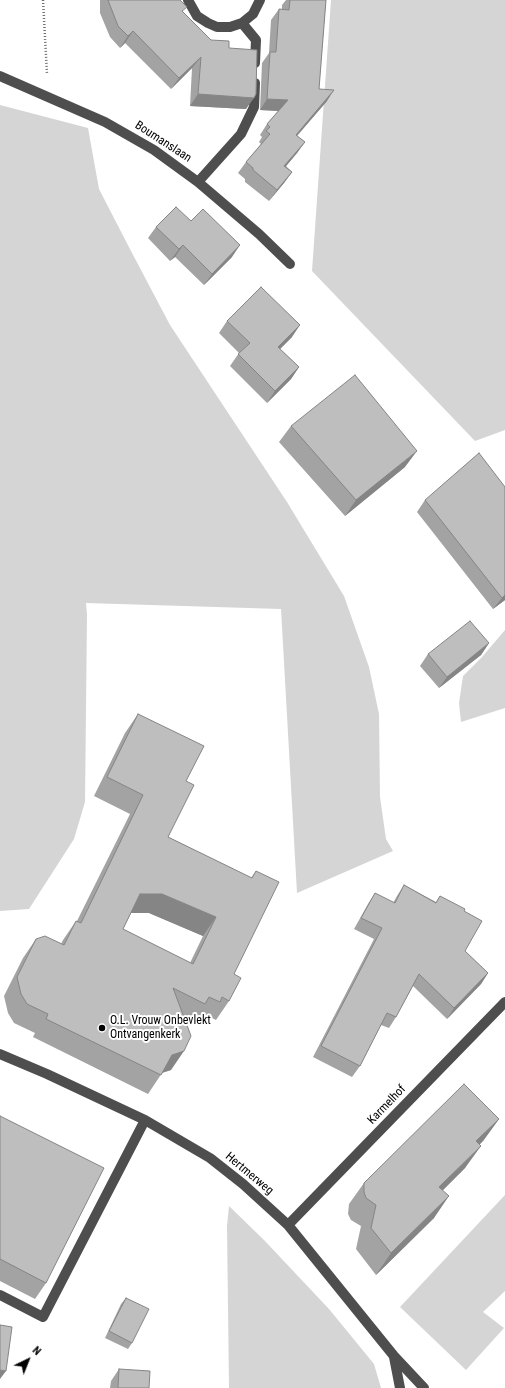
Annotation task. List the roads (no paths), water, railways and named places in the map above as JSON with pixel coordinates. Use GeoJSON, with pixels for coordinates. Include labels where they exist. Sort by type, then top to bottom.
{"type":"FeatureCollection","features":[{"type":"Feature","properties":{"kind":"street"},"geometry":{"type":"LineString","coordinates":[[188,0],[197,16],[217,27],[230,27],[242,23],[253,14],[260,0]]}},
{"type":"Feature","properties":{"kind":"street"},"geometry":{"type":"LineString","coordinates":[[198,182],[241,134],[254,107],[256,40],[242,23]]}},
{"type":"Feature","properties":{"kind":"street","name":"Boumanslaan"},"geometry":{"type":"LineString","coordinates":[[0,76],[49,96],[105,122],[154,150],[198,182],[259,234],[290,264]]}},
{"type":"Feature","properties":{"kind":"street","name":"Karmelhof"},"geometry":{"type":"LineString","coordinates":[[288,1225],[505,1002]]}},
{"type":"Feature","properties":{"kind":"street","name":"Hertmerweg"},"geometry":{"type":"LineString","coordinates":[[0,1054],[47,1074],[145,1120],[210,1158],[243,1184],[288,1225],[394,1356],[424,1388]]}},
{"type":"Feature","properties":{"kind":"street"},"geometry":{"type":"LineString","coordinates":[[0,1295],[43,1317],[145,1120]]}},
{"type":"Feature","properties":{"kind":"street"},"geometry":{"type":"LineString","coordinates":[[394,1356],[400,1388]]}},
{"type":"Feature","properties":{"kind":"place","name":"O.L. Vrouw Onbevlekt Ontvangenkerk"},"geometry":{"type":"Point","coordinates":[102,1028]}}]}
